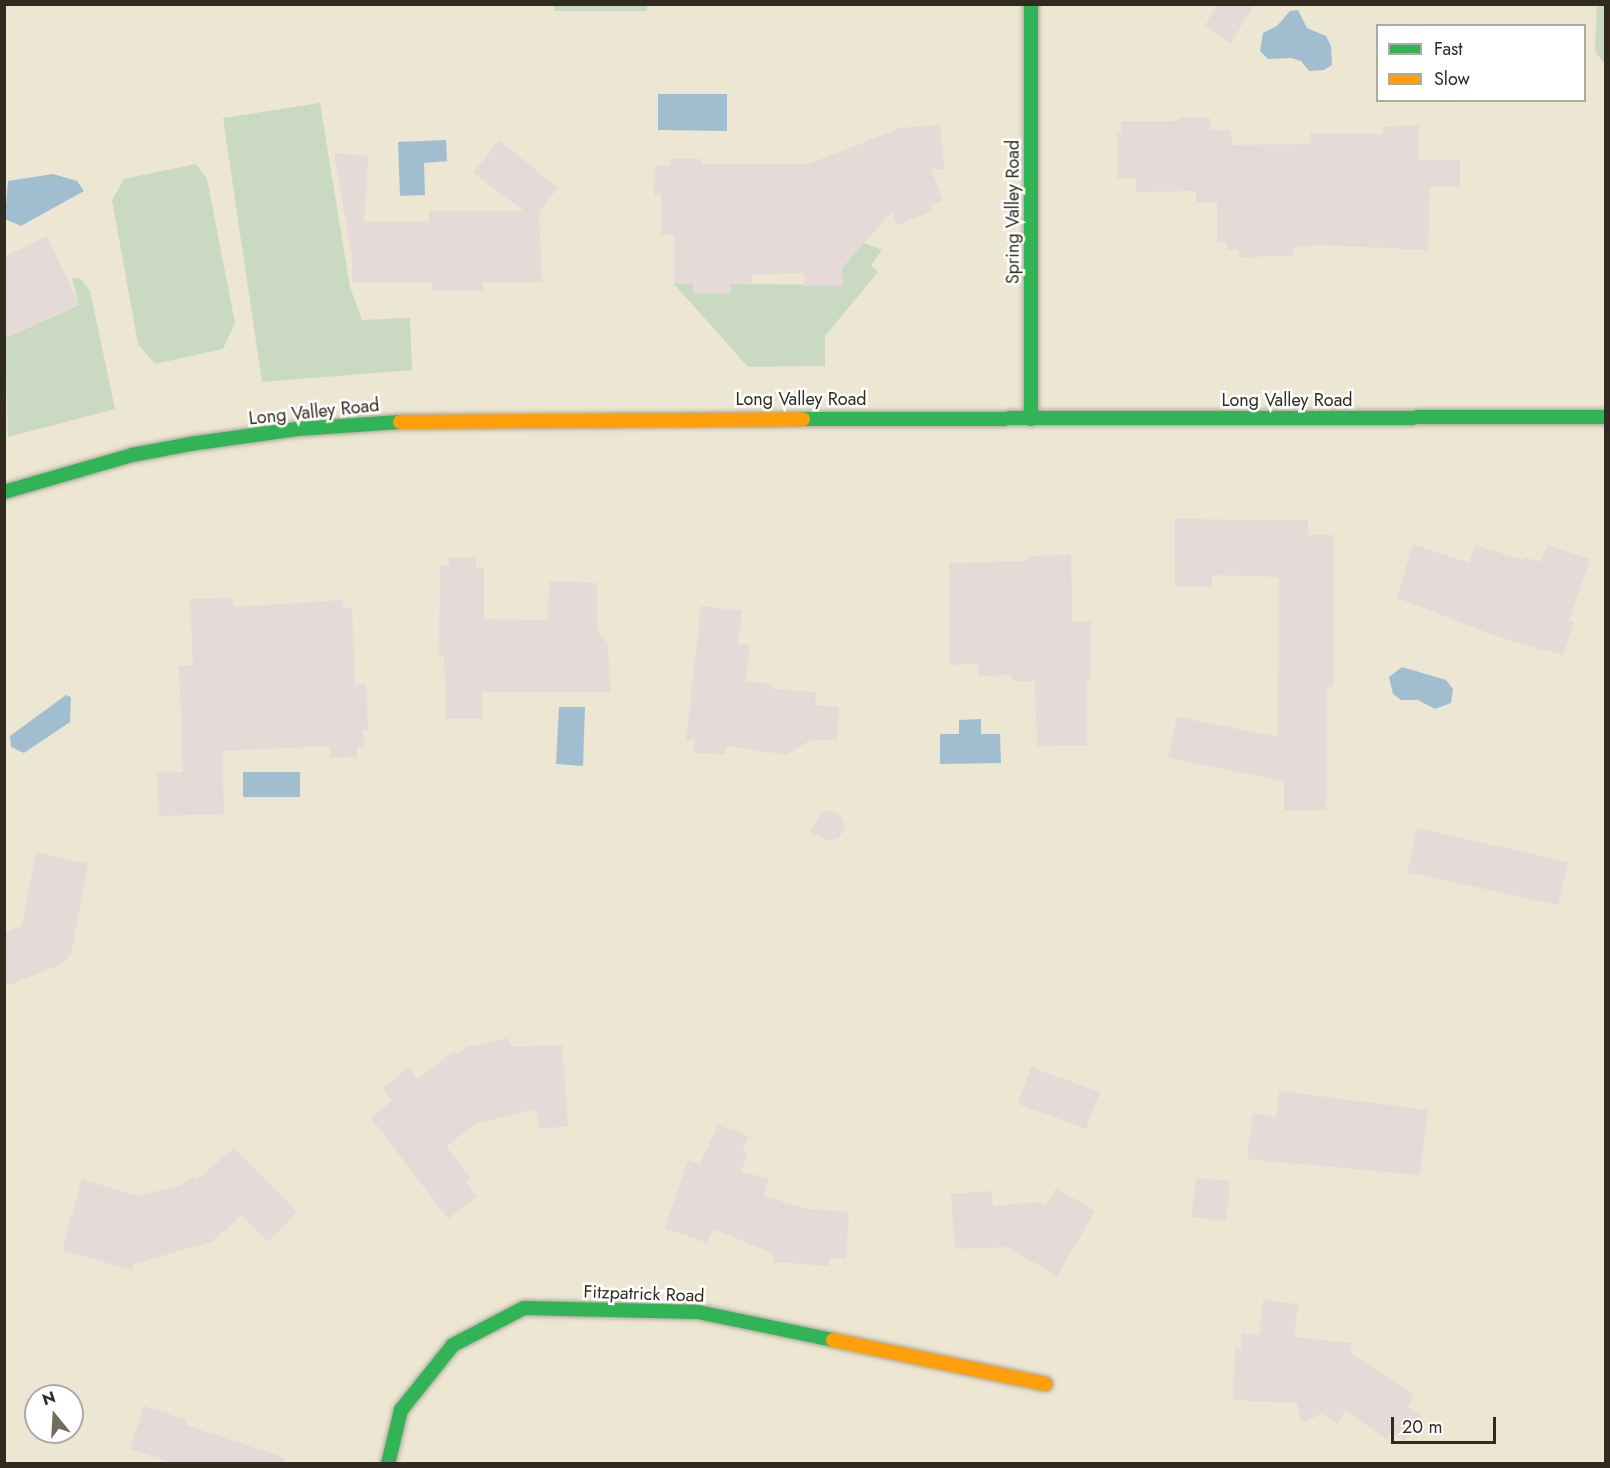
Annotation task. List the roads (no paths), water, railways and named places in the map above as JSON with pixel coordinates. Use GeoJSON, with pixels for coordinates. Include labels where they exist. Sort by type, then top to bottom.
{"type":"FeatureCollection","features":[{"type":"Feature","properties":{"kind":"street","name":"Spring Valley Road"},"geometry":{"type":"LineString","coordinates":[[1031,4],[1031,418]]}},
{"type":"Feature","properties":{"kind":"street","name":"Long Valley Road"},"geometry":{"type":"LineString","coordinates":[[4,492],[132,455],[190,444],[297,429],[425,420],[1605,417]]}},
{"type":"Feature","properties":{"kind":"street","name":"Fitzpatrick Road"},"geometry":{"type":"LineString","coordinates":[[388,1464],[401,1410],[453,1346],[524,1308],[698,1312],[1045,1384]]}},
{"type":"Feature","properties":{"kind":"water"},"geometry":{"type":"Polygon","coordinates":[[[1298,10],[1307,28],[1326,36],[1331,46],[1332,65],[1324,70],[1309,71],[1301,61],[1291,58],[1268,59],[1260,51],[1263,33],[1277,26],[1290,11],[1298,10]]]}},
{"type":"Feature","properties":{"kind":"water"},"geometry":{"type":"Polygon","coordinates":[[[658,94],[727,94],[727,131],[658,130],[658,94]]]}},
{"type":"Feature","properties":{"kind":"water"},"geometry":{"type":"Polygon","coordinates":[[[446,140],[447,161],[424,163],[425,195],[400,196],[398,142],[446,140]]]}},
{"type":"Feature","properties":{"kind":"water"},"geometry":{"type":"Polygon","coordinates":[[[53,174],[77,181],[84,191],[21,226],[5,219],[8,181],[53,174]]]}},
{"type":"Feature","properties":{"kind":"water"},"geometry":{"type":"Polygon","coordinates":[[[1402,667],[1446,680],[1453,689],[1451,703],[1435,709],[1418,700],[1401,700],[1393,694],[1389,677],[1402,667]]]}},
{"type":"Feature","properties":{"kind":"water"},"geometry":{"type":"Polygon","coordinates":[[[66,695],[71,697],[70,722],[24,753],[11,747],[10,736],[66,695]]]}},
{"type":"Feature","properties":{"kind":"water"},"geometry":{"type":"Polygon","coordinates":[[[559,707],[585,707],[583,766],[556,764],[559,707]]]}},
{"type":"Feature","properties":{"kind":"water"},"geometry":{"type":"Polygon","coordinates":[[[981,719],[981,734],[1000,734],[1001,763],[940,764],[940,734],[959,734],[959,720],[981,719]]]}},
{"type":"Feature","properties":{"kind":"water"},"geometry":{"type":"Polygon","coordinates":[[[243,772],[300,772],[300,797],[243,797],[243,772]]]}}]}
